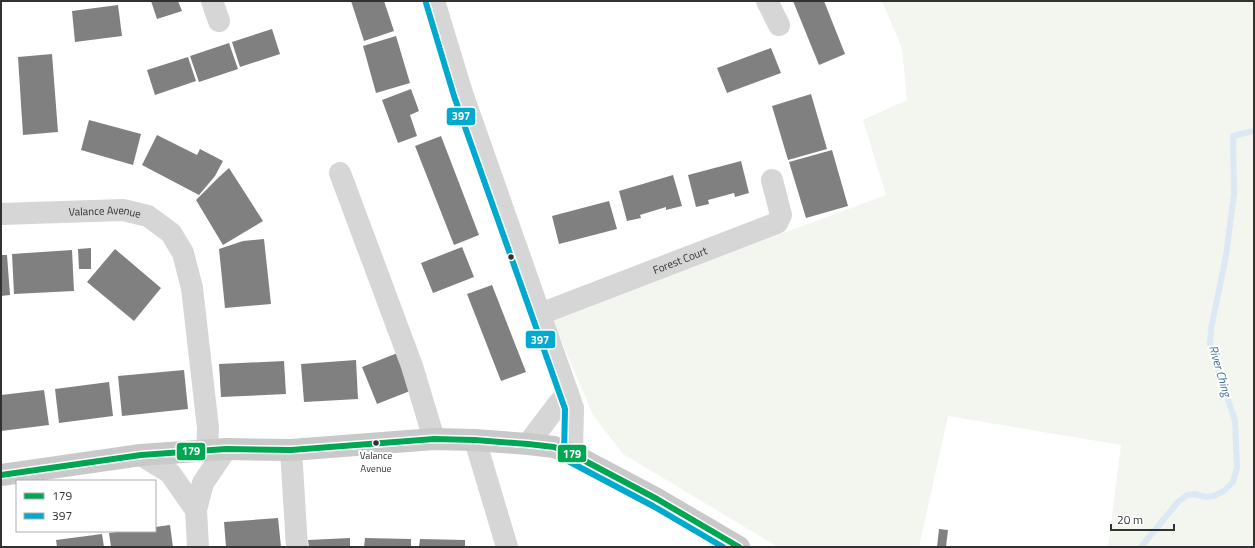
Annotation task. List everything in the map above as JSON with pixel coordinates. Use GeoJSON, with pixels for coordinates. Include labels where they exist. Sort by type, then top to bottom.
{"type":"FeatureCollection","features":[{"type":"Feature","properties":{"kind":"main road"},"geometry":{"type":"LineString","coordinates":[[1,475],[141,455],[216,450],[291,450],[434,439],[528,444],[554,447],[572,454],[657,499],[735,546]]}},
{"type":"Feature","properties":{"kind":"street"},"geometry":{"type":"LineString","coordinates":[[434,1],[462,93],[573,408],[572,454]]}},
{"type":"Feature","properties":{"kind":"street"},"geometry":{"type":"LineString","coordinates":[[767,1],[779,25]]}},
{"type":"Feature","properties":{"kind":"street"},"geometry":{"type":"LineString","coordinates":[[340,173],[412,366],[434,439]]}},
{"type":"Feature","properties":{"kind":"street","name":"Forest Court"},"geometry":{"type":"LineString","coordinates":[[540,314],[777,223],[781,215],[772,180]]}},
{"type":"Feature","properties":{"kind":"street","name":"Valance Avenue"},"geometry":{"type":"LineString","coordinates":[[1,214],[123,210],[148,216],[171,233],[183,253],[192,288],[208,428],[216,450]]}},
{"type":"Feature","properties":{"kind":"street"},"geometry":{"type":"LineString","coordinates":[[528,444],[559,403],[568,394]]}},
{"type":"Feature","properties":{"kind":"street"},"geometry":{"type":"LineString","coordinates":[[475,440],[507,547]]}},
{"type":"Feature","properties":{"kind":"street"},"geometry":{"type":"LineString","coordinates":[[198,547],[196,510],[203,483],[216,450]]}},
{"type":"Feature","properties":{"kind":"street"},"geometry":{"type":"LineString","coordinates":[[291,450],[297,547]]}},
{"type":"Feature","properties":{"kind":"street"},"geometry":{"type":"LineString","coordinates":[[141,455],[170,473],[196,510]]}},
{"type":"Feature","properties":{"kind":"shaded area"},"geometry":{"type":"Polygon","coordinates":[[[882,1],[1254,1],[1254,547],[1108,547],[1121,445],[948,416],[919,547],[778,547],[623,454],[593,415],[552,319],[886,195],[863,120],[907,100],[902,48],[882,1]]]}},
{"type":"Feature","properties":{"kind":"building"},"geometry":{"type":"Polygon","coordinates":[[[151,1],[178,1],[182,11],[157,19],[151,1]]]}},
{"type":"Feature","properties":{"kind":"building"},"geometry":{"type":"Polygon","coordinates":[[[351,1],[384,1],[394,31],[364,41],[351,1]]]}},
{"type":"Feature","properties":{"kind":"building"},"geometry":{"type":"Polygon","coordinates":[[[793,1],[824,1],[845,54],[819,65],[793,1]]]}},
{"type":"Feature","properties":{"kind":"building"},"geometry":{"type":"Polygon","coordinates":[[[118,5],[122,36],[75,42],[72,11],[118,5]]]}},
{"type":"Feature","properties":{"kind":"building"},"geometry":{"type":"Polygon","coordinates":[[[272,29],[280,54],[240,67],[232,42],[272,29]]]}},
{"type":"Feature","properties":{"kind":"building"},"geometry":{"type":"Polygon","coordinates":[[[396,36],[410,83],[376,93],[363,46],[396,36]]]}},
{"type":"Feature","properties":{"kind":"building"},"geometry":{"type":"Polygon","coordinates":[[[229,43],[238,69],[199,82],[190,56],[229,43]]]}},
{"type":"Feature","properties":{"kind":"building"},"geometry":{"type":"Polygon","coordinates":[[[771,48],[781,73],[727,93],[717,68],[771,48]]]}},
{"type":"Feature","properties":{"kind":"building"},"geometry":{"type":"Polygon","coordinates":[[[52,54],[58,132],[23,135],[18,57],[52,54]]]}},
{"type":"Feature","properties":{"kind":"building"},"geometry":{"type":"Polygon","coordinates":[[[188,57],[196,81],[155,95],[147,70],[188,57]]]}},
{"type":"Feature","properties":{"kind":"building"},"geometry":{"type":"Polygon","coordinates":[[[411,89],[419,111],[410,115],[417,136],[398,143],[382,100],[411,89]]]}},
{"type":"Feature","properties":{"kind":"building"},"geometry":{"type":"Polygon","coordinates":[[[811,94],[827,149],[788,160],[772,106],[811,94]]]}},
{"type":"Feature","properties":{"kind":"building"},"geometry":{"type":"Polygon","coordinates":[[[89,120],[141,134],[133,165],[81,150],[89,120]]]}},
{"type":"Feature","properties":{"kind":"building"},"geometry":{"type":"Polygon","coordinates":[[[157,135],[197,155],[200,149],[223,161],[215,176],[199,195],[142,165],[157,135]]]}},
{"type":"Feature","properties":{"kind":"building"},"geometry":{"type":"Polygon","coordinates":[[[441,136],[479,235],[454,245],[415,146],[441,136]]]}},
{"type":"Feature","properties":{"kind":"building"},"geometry":{"type":"Polygon","coordinates":[[[832,150],[848,206],[806,218],[789,162],[832,150]]]}},
{"type":"Feature","properties":{"kind":"building"},"geometry":{"type":"Polygon","coordinates":[[[741,161],[749,193],[735,197],[734,193],[708,200],[709,204],[696,207],[688,175],[741,161]]]}},
{"type":"Feature","properties":{"kind":"building"},"geometry":{"type":"Polygon","coordinates":[[[229,168],[263,221],[223,245],[196,200],[229,168]]]}},
{"type":"Feature","properties":{"kind":"building"},"geometry":{"type":"Polygon","coordinates":[[[673,175],[682,206],[666,210],[666,207],[640,215],[641,218],[627,221],[619,191],[673,175]]]}},
{"type":"Feature","properties":{"kind":"building"},"geometry":{"type":"Polygon","coordinates":[[[609,201],[617,229],[559,244],[552,216],[609,201]]]}},
{"type":"Feature","properties":{"kind":"building"},"geometry":{"type":"Polygon","coordinates":[[[264,239],[271,304],[225,308],[219,249],[243,241],[264,239]]]}},
{"type":"Feature","properties":{"kind":"building"},"geometry":{"type":"Polygon","coordinates":[[[462,247],[474,277],[433,293],[421,263],[462,247]]]}},
{"type":"Feature","properties":{"kind":"building"},"geometry":{"type":"Polygon","coordinates":[[[91,248],[91,269],[79,269],[78,249],[91,248]]]}},
{"type":"Feature","properties":{"kind":"building"},"geometry":{"type":"Polygon","coordinates":[[[115,249],[161,288],[134,321],[87,282],[115,249]]]}},
{"type":"Feature","properties":{"kind":"building"},"geometry":{"type":"Polygon","coordinates":[[[72,250],[74,291],[14,294],[12,254],[72,250]]]}},
{"type":"Feature","properties":{"kind":"building"},"geometry":{"type":"Polygon","coordinates":[[[1,255],[7,255],[10,295],[1,296],[1,255]]]}},
{"type":"Feature","properties":{"kind":"building"},"geometry":{"type":"Polygon","coordinates":[[[492,285],[526,372],[501,381],[467,294],[492,285]]]}},
{"type":"Feature","properties":{"kind":"building"},"geometry":{"type":"Polygon","coordinates":[[[400,352],[415,389],[377,404],[362,367],[400,352]]]}},
{"type":"Feature","properties":{"kind":"building"},"geometry":{"type":"Polygon","coordinates":[[[356,360],[358,399],[304,402],[301,364],[356,360]]]}},
{"type":"Feature","properties":{"kind":"building"},"geometry":{"type":"Polygon","coordinates":[[[284,361],[286,394],[221,397],[219,364],[284,361]]]}},
{"type":"Feature","properties":{"kind":"building"},"geometry":{"type":"Polygon","coordinates":[[[184,370],[188,409],[122,416],[118,376],[184,370]]]}},
{"type":"Feature","properties":{"kind":"building"},"geometry":{"type":"Polygon","coordinates":[[[109,382],[113,416],[59,423],[55,389],[109,382]]]}},
{"type":"Feature","properties":{"kind":"building"},"geometry":{"type":"Polygon","coordinates":[[[44,390],[49,425],[1,431],[1,395],[44,390]]]}},
{"type":"Feature","properties":{"kind":"building"},"geometry":{"type":"Polygon","coordinates":[[[278,518],[281,547],[226,547],[224,522],[278,518]]]}},
{"type":"Feature","properties":{"kind":"building"},"geometry":{"type":"Polygon","coordinates":[[[170,525],[173,547],[111,547],[109,533],[156,532],[156,527],[170,525]]]}},
{"type":"Feature","properties":{"kind":"building"},"geometry":{"type":"Polygon","coordinates":[[[939,529],[948,530],[946,547],[937,547],[939,529]]]}},
{"type":"Feature","properties":{"kind":"building"},"geometry":{"type":"Polygon","coordinates":[[[102,534],[104,547],[57,547],[56,540],[102,534]]]}},
{"type":"Feature","properties":{"kind":"building"},"geometry":{"type":"Polygon","coordinates":[[[350,538],[350,547],[309,547],[308,540],[350,538]]]}},
{"type":"Feature","properties":{"kind":"building"},"geometry":{"type":"Polygon","coordinates":[[[365,538],[411,539],[411,547],[364,547],[365,538]]]}},
{"type":"Feature","properties":{"kind":"building"},"geometry":{"type":"Polygon","coordinates":[[[420,539],[465,540],[465,547],[419,547],[420,539]]]}},
{"type":"Feature","properties":{"kind":"waterway","name":"River Ching"},"geometry":{"type":"LineString","coordinates":[[1141,547],[1178,502],[1187,495],[1195,494],[1206,497],[1214,496],[1224,491],[1233,482],[1237,468],[1235,421],[1210,344],[1211,329],[1226,256],[1234,194],[1233,136],[1254,131]]}},
{"type":"Feature","properties":{"kind":"transit line","name":"397"},"geometry":{"type":"LineString","coordinates":[[426,3],[454,96],[565,409],[564,454]]}},
{"type":"Feature","properties":{"kind":"transit line","name":"179"},"geometry":{"type":"LineString","coordinates":[[1,475],[141,455],[226,449],[291,450],[434,439],[528,444],[554,447],[572,454],[657,499],[739,547]]}},
{"type":"Feature","properties":{"kind":"transit line","name":"397"},"geometry":{"type":"LineString","coordinates":[[568,461],[653,506],[723,547]]}},
{"type":"Feature","properties":{"kind":"place","name":"Valance Avenue"},"geometry":{"type":"Point","coordinates":[376,443]}}]}
